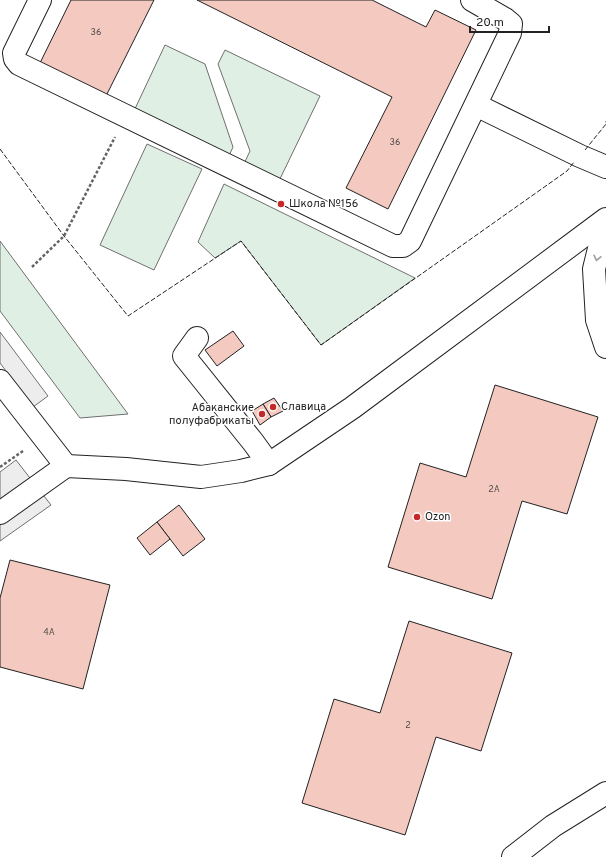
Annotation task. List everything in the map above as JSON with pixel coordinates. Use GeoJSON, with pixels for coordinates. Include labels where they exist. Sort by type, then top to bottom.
{"type":"FeatureCollection","features":[{"type":"Feature","properties":{"kind":"street"},"geometry":{"type":"LineString","coordinates":[[40,0],[14,53],[15,59],[19,64],[393,246],[403,246],[410,241],[510,32],[511,24],[506,19],[472,0]]}},
{"type":"Feature","properties":{"kind":"street"},"geometry":{"type":"LineString","coordinates":[[476,105],[580,156],[606,167]]}},
{"type":"Feature","properties":{"kind":"street"},"geometry":{"type":"LineString","coordinates":[[606,219],[594,269],[598,320],[606,347]]}},
{"type":"Feature","properties":{"kind":"street"},"geometry":{"type":"LineString","coordinates":[[0,512],[66,466],[126,470],[200,478],[241,471],[269,464],[352,408],[606,219]]}},
{"type":"Feature","properties":{"kind":"street"},"geometry":{"type":"LineString","coordinates":[[197,338],[184,356],[269,464]]}},
{"type":"Feature","properties":{"kind":"street"},"geometry":{"type":"LineString","coordinates":[[0,381],[66,466]]}},
{"type":"Feature","properties":{"kind":"street"},"geometry":{"type":"LineString","coordinates":[[513,857],[553,826],[606,793]]}},
{"type":"Feature","properties":{"kind":"path"},"geometry":{"type":"LineString","coordinates":[[32,267],[64,236],[126,116]]}},
{"type":"Feature","properties":{"kind":"green space"},"geometry":{"type":"Polygon","coordinates":[[[165,45],[205,64],[233,147],[228,158],[133,113],[165,45]]]}},
{"type":"Feature","properties":{"kind":"green space"},"geometry":{"type":"Polygon","coordinates":[[[225,50],[320,96],[278,183],[243,166],[250,151],[218,64],[225,50]]]}},
{"type":"Feature","properties":{"kind":"green space"},"geometry":{"type":"Polygon","coordinates":[[[147,144],[202,169],[154,270],[100,245],[147,144]]]}},
{"type":"Feature","properties":{"kind":"green space"},"geometry":{"type":"Polygon","coordinates":[[[224,184],[415,278],[321,345],[241,241],[215,258],[198,242],[224,184]]]}},
{"type":"Feature","properties":{"kind":"green space"},"geometry":{"type":"Polygon","coordinates":[[[0,241],[128,414],[80,418],[0,311],[0,241]]]}},
{"type":"Feature","properties":{"kind":"shaded area"},"geometry":{"type":"Polygon","coordinates":[[[0,332],[48,396],[33,407],[0,363],[0,332]]]}},
{"type":"Feature","properties":{"kind":"shaded area"},"geometry":{"type":"Polygon","coordinates":[[[16,460],[51,505],[0,541],[0,472],[16,460]]]}},
{"type":"Feature","properties":{"kind":"building"},"geometry":{"type":"Polygon","coordinates":[[[71,0],[154,0],[105,98],[39,65],[71,0]]]}},
{"type":"Feature","properties":{"kind":"building"},"geometry":{"type":"Polygon","coordinates":[[[197,0],[372,0],[426,27],[435,10],[476,30],[388,209],[346,188],[392,97],[197,0]]]}},
{"type":"Feature","properties":{"kind":"building"},"geometry":{"type":"Polygon","coordinates":[[[233,331],[244,346],[217,366],[205,350],[233,331]]]}},
{"type":"Feature","properties":{"kind":"building"},"geometry":{"type":"Polygon","coordinates":[[[495,385],[598,417],[567,514],[522,501],[492,599],[388,567],[420,463],[466,477],[495,385]]]}},
{"type":"Feature","properties":{"kind":"building","name":"Славица"},"geometry":{"type":"Polygon","coordinates":[[[274,398],[283,411],[271,417],[263,404],[274,398]]]}},
{"type":"Feature","properties":{"kind":"building","name":"Абаканские полуфабрикаты"},"geometry":{"type":"Polygon","coordinates":[[[263,404],[271,417],[260,425],[252,411],[263,404]]]}},
{"type":"Feature","properties":{"kind":"building"},"geometry":{"type":"Polygon","coordinates":[[[179,505],[205,539],[183,556],[157,522],[179,505]]]}},
{"type":"Feature","properties":{"kind":"building"},"geometry":{"type":"Polygon","coordinates":[[[157,522],[170,539],[150,555],[137,538],[157,522]]]}},
{"type":"Feature","properties":{"kind":"building"},"geometry":{"type":"Polygon","coordinates":[[[10,560],[110,585],[83,689],[0,667],[0,598],[10,560]]]}},
{"type":"Feature","properties":{"kind":"building"},"geometry":{"type":"Polygon","coordinates":[[[409,621],[512,653],[481,751],[436,737],[405,835],[302,803],[334,699],[380,713],[409,621]]]}},
{"type":"Feature","properties":{"kind":"fence"},"geometry":{"type":"LineString","coordinates":[[585,150],[606,124],[606,121]]}},
{"type":"Feature","properties":{"kind":"fence"},"geometry":{"type":"LineString","coordinates":[[0,149],[64,236],[128,316],[241,241],[321,345],[567,171],[574,162]]}},
{"type":"Feature","properties":{"kind":"place","name":"Школа №156"},"geometry":{"type":"Point","coordinates":[281,204]}},
{"type":"Feature","properties":{"kind":"place","name":"Славица"},"geometry":{"type":"Point","coordinates":[273,407]}},
{"type":"Feature","properties":{"kind":"place","name":"Абаканские полуфабрикаты"},"geometry":{"type":"Point","coordinates":[262,414]}},
{"type":"Feature","properties":{"kind":"place","name":"Ozon"},"geometry":{"type":"Point","coordinates":[417,517]}}]}
